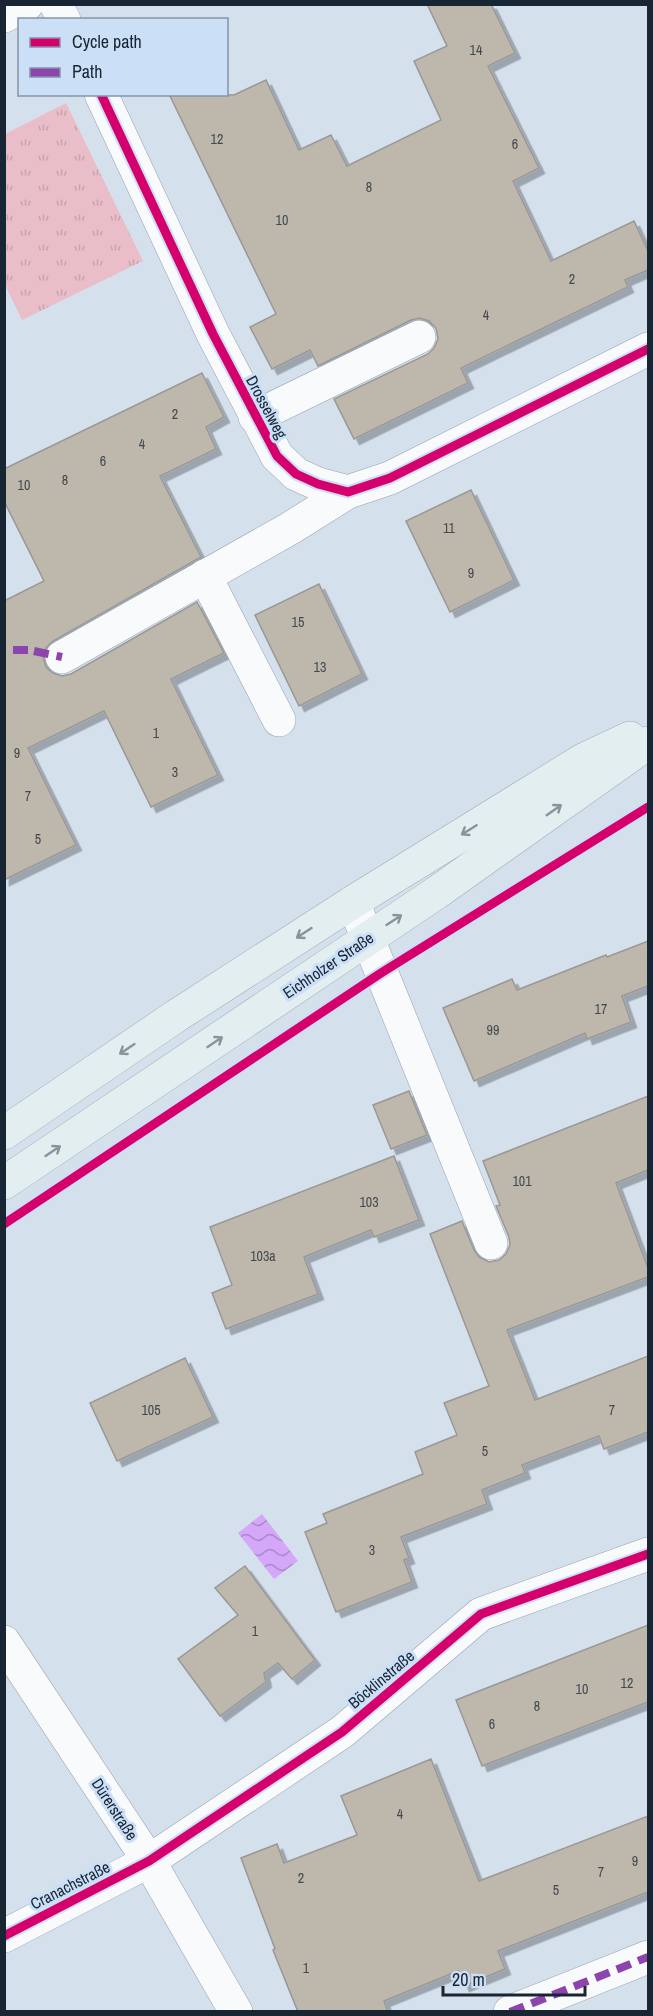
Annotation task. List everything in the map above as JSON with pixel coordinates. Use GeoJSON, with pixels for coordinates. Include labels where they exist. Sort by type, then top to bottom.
{"type":"FeatureCollection","features":[{"type":"Feature","properties":{"kind":"main road"},"geometry":{"type":"LineString","coordinates":[[4,1133],[176,1016],[353,902],[583,760],[648,730]]}},
{"type":"Feature","properties":{"kind":"main road","name":"Eichholzer Straße"},"geometry":{"type":"LineString","coordinates":[[4,1183],[436,893],[648,743]]}},
{"type":"Feature","properties":{"kind":"street"},"geometry":{"type":"LineString","coordinates":[[4,16],[27,4]]}},
{"type":"Feature","properties":{"kind":"street"},"geometry":{"type":"LineString","coordinates":[[56,4],[63,18]]}},
{"type":"Feature","properties":{"kind":"street","name":"Drosselweg"},"geometry":{"type":"LineString","coordinates":[[102,96],[213,334],[277,456],[296,474],[318,484],[348,492]]}},
{"type":"Feature","properties":{"kind":"street"},"geometry":{"type":"LineString","coordinates":[[255,417],[419,337]]}},
{"type":"Feature","properties":{"kind":"street"},"geometry":{"type":"LineString","coordinates":[[62,657],[289,529],[348,492],[390,478],[648,349]]}},
{"type":"Feature","properties":{"kind":"street"},"geometry":{"type":"LineString","coordinates":[[205,576],[279,720]]}},
{"type":"Feature","properties":{"kind":"street"},"geometry":{"type":"LineString","coordinates":[[353,902],[491,1244]]}},
{"type":"Feature","properties":{"kind":"street","name":"Böcklinstraße"},"geometry":{"type":"LineString","coordinates":[[149,1861],[342,1732],[481,1614],[648,1554]]}},
{"type":"Feature","properties":{"kind":"street","name":"Dürerstraße"},"geometry":{"type":"LineString","coordinates":[[4,1642],[149,1861],[236,2012]]}},
{"type":"Feature","properties":{"kind":"street","name":"Cranachstraße"},"geometry":{"type":"LineString","coordinates":[[4,1936],[149,1861]]}},
{"type":"Feature","properties":{"kind":"street"},"geometry":{"type":"LineString","coordinates":[[510,2012],[648,1957]]}},
{"type":"Feature","properties":{"kind":"green space"},"geometry":{"type":"Polygon","coordinates":[[[66,103],[143,261],[22,320],[5,285],[5,134],[66,103]]]}},
{"type":"Feature","properties":{"kind":"water"},"geometry":{"type":"Polygon","coordinates":[[[262,1514],[298,1561],[274,1579],[238,1533],[262,1514]]]}},
{"type":"Feature","properties":{"kind":"building"},"geometry":{"type":"Polygon","coordinates":[[[427,4],[491,4],[515,53],[488,66],[539,168],[513,181],[551,261],[634,221],[648,251],[648,270],[625,280],[628,287],[461,368],[468,383],[354,439],[334,399],[428,354],[438,339],[436,328],[429,321],[420,318],[411,320],[318,366],[310,350],[272,369],[250,327],[276,314],[170,96],[228,96],[266,80],[299,150],[331,135],[347,166],[441,120],[414,61],[447,46],[427,4]]]}},
{"type":"Feature","properties":{"kind":"building"},"geometry":{"type":"Polygon","coordinates":[[[202,373],[224,417],[206,427],[216,449],[160,476],[201,557],[53,641],[46,648],[43,657],[46,667],[53,673],[62,676],[71,674],[197,602],[224,653],[171,679],[218,775],[151,807],[104,711],[28,748],[76,845],[4,880],[4,601],[44,581],[4,501],[4,469],[202,373]]]}},
{"type":"Feature","properties":{"kind":"building"},"geometry":{"type":"Polygon","coordinates":[[[471,490],[514,580],[450,612],[406,521],[471,490]]]}},
{"type":"Feature","properties":{"kind":"building"},"geometry":{"type":"Polygon","coordinates":[[[319,584],[362,674],[299,706],[255,615],[319,584]]]}},
{"type":"Feature","properties":{"kind":"building"},"geometry":{"type":"Polygon","coordinates":[[[648,941],[648,986],[622,996],[631,1022],[587,1039],[585,1033],[474,1081],[443,1008],[512,979],[517,990],[648,941]]]}},
{"type":"Feature","properties":{"kind":"building"},"geometry":{"type":"Polygon","coordinates":[[[409,1091],[427,1135],[391,1149],[373,1105],[409,1091]]]}},
{"type":"Feature","properties":{"kind":"building"},"geometry":{"type":"Polygon","coordinates":[[[648,1096],[648,1170],[616,1183],[648,1268],[648,1277],[507,1330],[535,1400],[648,1356],[648,1432],[604,1449],[599,1436],[522,1465],[525,1473],[482,1490],[487,1504],[401,1537],[409,1558],[404,1560],[412,1582],[336,1612],[305,1532],[327,1523],[323,1514],[423,1474],[415,1452],[457,1435],[444,1403],[489,1386],[430,1234],[462,1221],[479,1257],[489,1262],[499,1260],[506,1254],[510,1245],[509,1237],[496,1206],[500,1205],[483,1161],[648,1096]]]}},
{"type":"Feature","properties":{"kind":"building"},"geometry":{"type":"Polygon","coordinates":[[[394,1156],[419,1220],[374,1237],[371,1230],[304,1257],[318,1294],[226,1329],[212,1293],[232,1285],[210,1227],[394,1156]]]}},
{"type":"Feature","properties":{"kind":"building"},"geometry":{"type":"Polygon","coordinates":[[[185,1358],[213,1417],[117,1461],[90,1403],[185,1358]]]}},
{"type":"Feature","properties":{"kind":"building"},"geometry":{"type":"Polygon","coordinates":[[[245,1566],[315,1660],[292,1679],[278,1663],[264,1673],[266,1682],[220,1716],[178,1659],[238,1615],[215,1588],[245,1566]]]}},
{"type":"Feature","properties":{"kind":"building"},"geometry":{"type":"Polygon","coordinates":[[[648,1625],[648,1702],[482,1766],[456,1700],[648,1625]]]}},
{"type":"Feature","properties":{"kind":"building"},"geometry":{"type":"Polygon","coordinates":[[[431,1759],[479,1881],[648,1816],[648,1892],[498,1951],[505,1969],[464,1986],[458,1971],[384,2001],[388,2012],[298,2012],[273,1950],[275,1949],[241,1858],[277,1844],[284,1863],[357,1835],[341,1796],[431,1759]]]}},
{"type":"Feature","properties":{"kind":"marked path"},"geometry":{"type":"LineString","coordinates":[[13,650],[28,650]]}},
{"type":"Feature","properties":{"kind":"marked path"},"geometry":{"type":"LineString","coordinates":[[34,651],[62,657]]}},
{"type":"Feature","properties":{"kind":"marked path"},"geometry":{"type":"LineString","coordinates":[[510,2012],[648,1957]]}},
{"type":"Feature","properties":{"kind":"cycle path"},"geometry":{"type":"LineString","coordinates":[[102,96],[213,334],[277,456],[296,474],[318,484],[348,492],[390,478],[648,349]]}},
{"type":"Feature","properties":{"kind":"cycle path"},"geometry":{"type":"LineString","coordinates":[[4,1224],[381,973],[648,807]]}},
{"type":"Feature","properties":{"kind":"cycle path"},"geometry":{"type":"LineString","coordinates":[[4,1936],[149,1861],[342,1732],[481,1614],[648,1554]]}}]}
